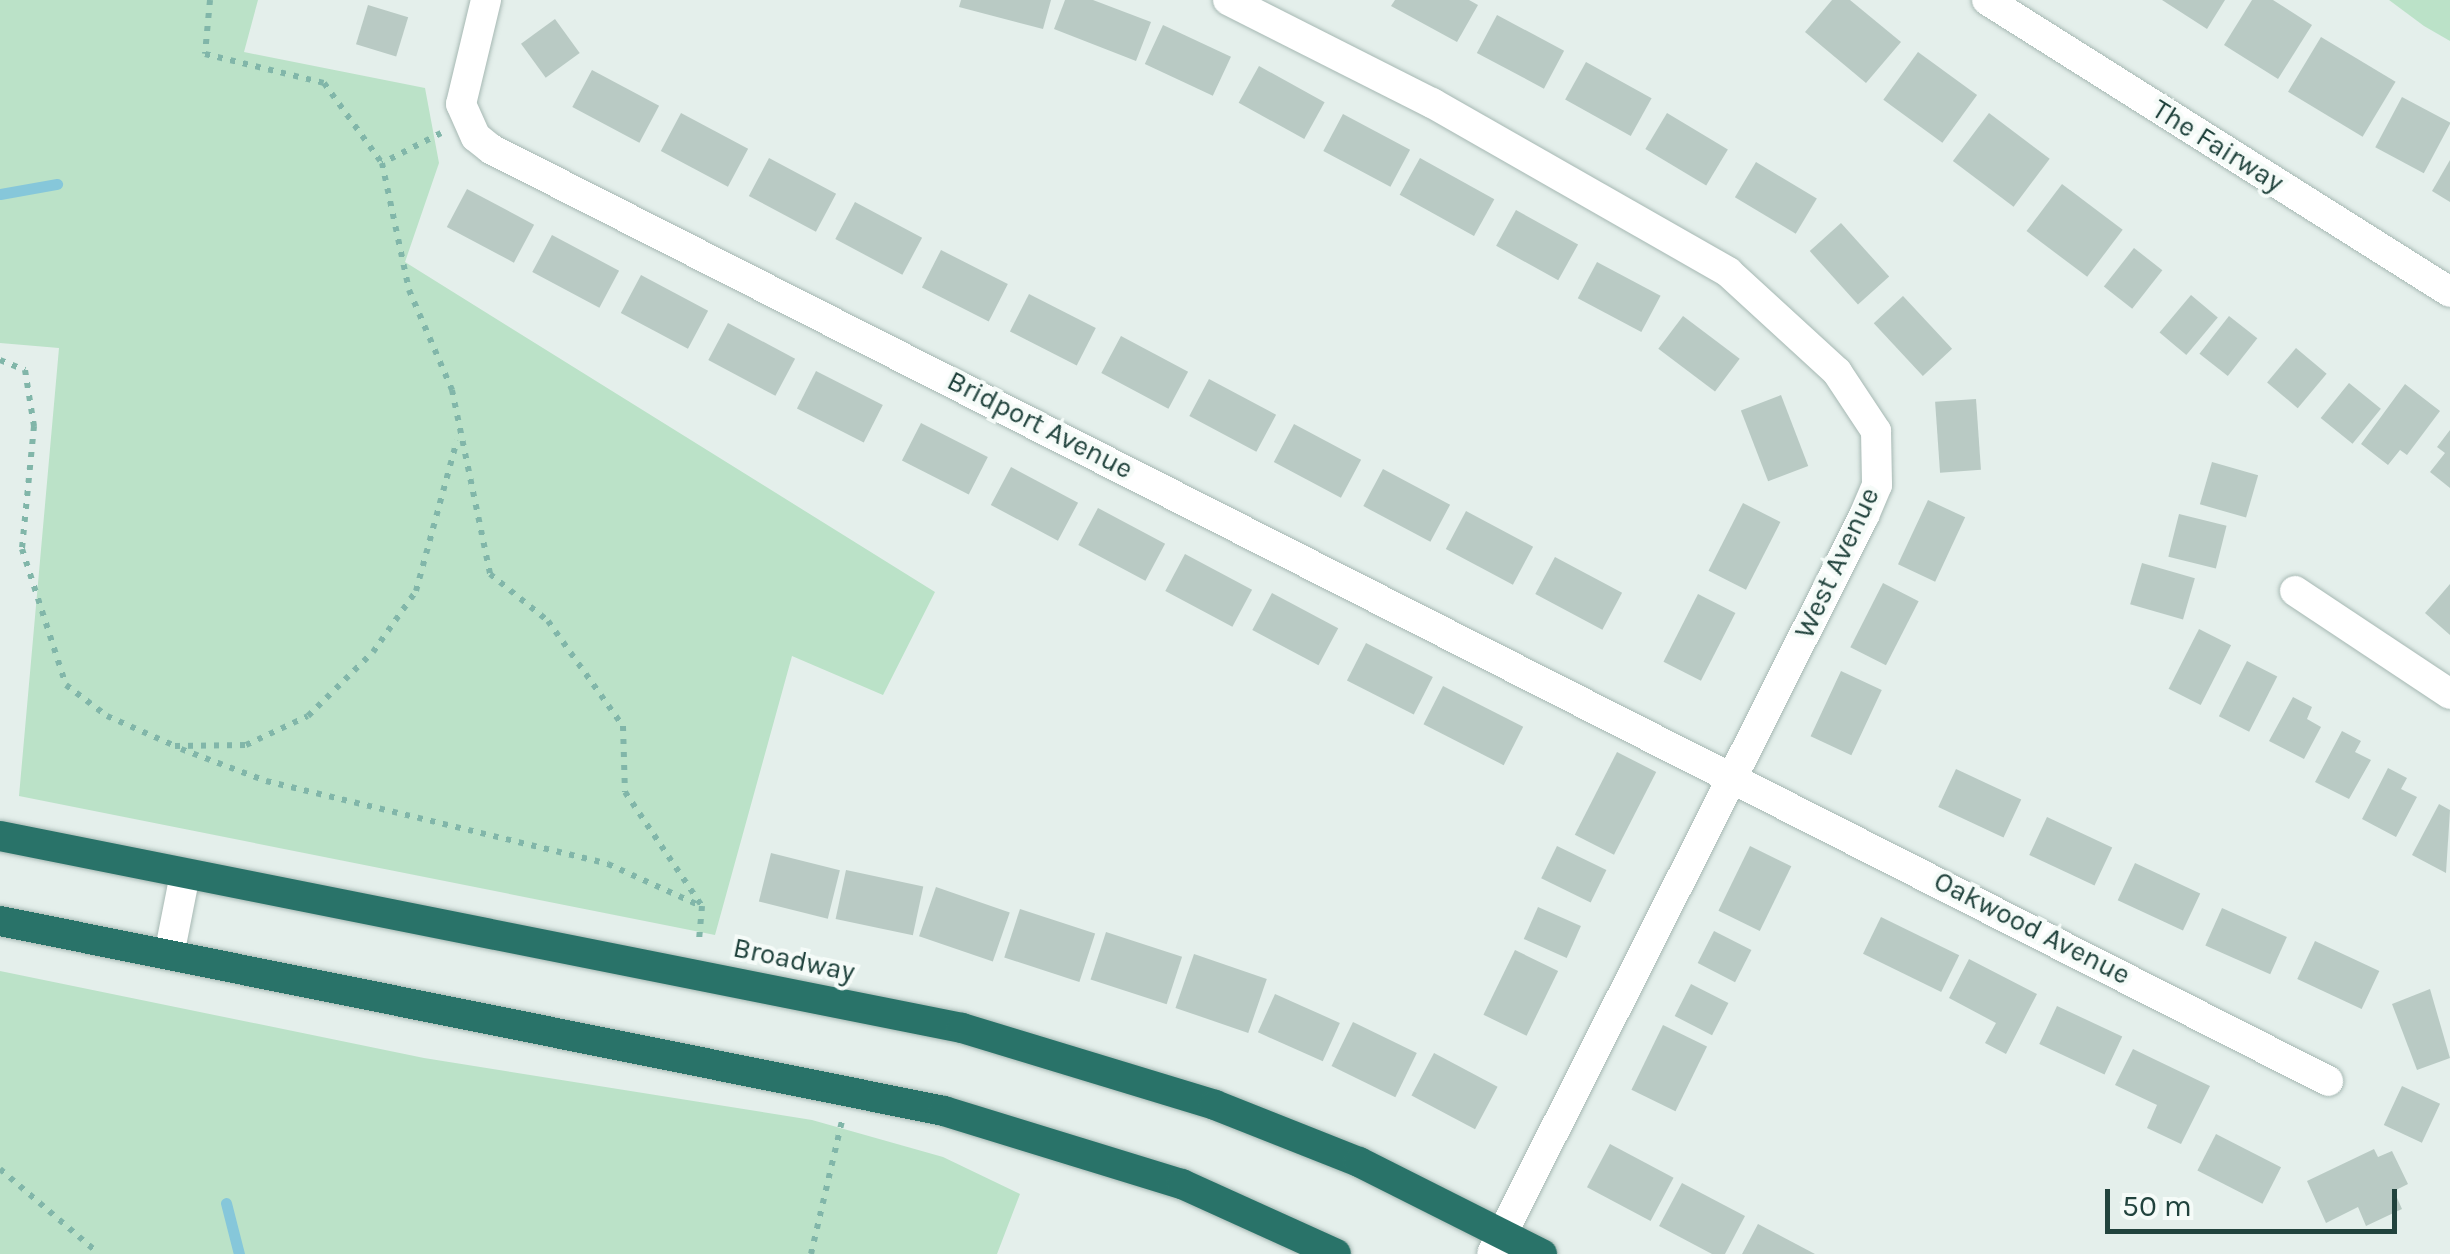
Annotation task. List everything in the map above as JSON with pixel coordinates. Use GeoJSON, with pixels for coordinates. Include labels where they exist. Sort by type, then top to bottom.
{"type":"FeatureCollection","features":[{"type":"Feature","properties":{"kind":"highway","name":"Broadway"},"geometry":{"type":"LineString","coordinates":[[0,836],[962,1028],[1080,1060],[1359,1162],[1499,1245],[1542,1254]]}},
{"type":"Feature","properties":{"kind":"highway"},"geometry":{"type":"LineString","coordinates":[[0,921],[848,1090],[1063,1144],[1182,1184],[1336,1254]]}},
{"type":"Feature","properties":{"kind":"street"},"geometry":{"type":"LineString","coordinates":[[466,121],[462,84],[486,0]]}},
{"type":"Feature","properties":{"kind":"street","name":"West Avenue"},"geometry":{"type":"LineString","coordinates":[[1228,0],[1432,104],[1728,272],[1802,336],[1864,405],[1876,431],[1877,484],[1499,1245]]}},
{"type":"Feature","properties":{"kind":"street","name":"The Fairway"},"geometry":{"type":"LineString","coordinates":[[1987,0],[2450,292]]}},
{"type":"Feature","properties":{"kind":"street","name":"Bridport Avenue"},"geometry":{"type":"LineString","coordinates":[[466,121],[490,148],[1735,775]]}},
{"type":"Feature","properties":{"kind":"street"},"geometry":{"type":"LineString","coordinates":[[2295,592],[2450,694]]}},
{"type":"Feature","properties":{"kind":"street","name":"Oakwood Avenue"},"geometry":{"type":"LineString","coordinates":[[1735,775],[2328,1082]]}},
{"type":"Feature","properties":{"kind":"street"},"geometry":{"type":"LineString","coordinates":[[169,955],[185,874]]}},
{"type":"Feature","properties":{"kind":"path"},"geometry":{"type":"LineString","coordinates":[[210,0],[204,54],[324,83],[382,162],[408,290],[452,390],[458,438],[490,574],[548,620],[623,726],[625,792],[702,906],[696,973]]}},
{"type":"Feature","properties":{"kind":"path"},"geometry":{"type":"LineString","coordinates":[[382,162],[466,121]]}},
{"type":"Feature","properties":{"kind":"path"},"geometry":{"type":"LineString","coordinates":[[0,360],[25,370],[34,426],[22,549],[66,685],[107,716],[266,781],[608,864],[702,906]]}},
{"type":"Feature","properties":{"kind":"path"},"geometry":{"type":"LineString","coordinates":[[175,746],[246,745],[308,716],[373,652],[416,591],[458,438]]}},
{"type":"Feature","properties":{"kind":"path"},"geometry":{"type":"LineString","coordinates":[[811,1254],[848,1090]]}},
{"type":"Feature","properties":{"kind":"path"},"geometry":{"type":"LineString","coordinates":[[0,1169],[99,1254]]}},
{"type":"Feature","properties":{"kind":"green space"},"geometry":{"type":"Polygon","coordinates":[[[0,0],[258,0],[244,52],[425,88],[439,163],[405,262],[935,592],[883,695],[792,656],[715,935],[19,796],[59,348],[0,343],[0,0]]]}},
{"type":"Feature","properties":{"kind":"green space"},"geometry":{"type":"Polygon","coordinates":[[[2389,0],[2450,0],[2450,41],[2424,26],[2389,0]]]}},
{"type":"Feature","properties":{"kind":"green space"},"geometry":{"type":"Polygon","coordinates":[[[0,971],[424,1058],[812,1120],[943,1157],[1020,1194],[997,1254],[0,1254],[0,971]]]}},
{"type":"Feature","properties":{"kind":"building"},"geometry":{"type":"Polygon","coordinates":[[[961,0],[1051,0],[1043,29],[959,7],[961,0]]]}},
{"type":"Feature","properties":{"kind":"building"},"geometry":{"type":"Polygon","coordinates":[[[1065,0],[1093,0],[1151,22],[1136,61],[1054,29],[1065,0]]]}},
{"type":"Feature","properties":{"kind":"building"},"geometry":{"type":"Polygon","coordinates":[[[1395,0],[1469,0],[1478,5],[1457,42],[1391,6],[1395,0]]]}},
{"type":"Feature","properties":{"kind":"building"},"geometry":{"type":"Polygon","coordinates":[[[1832,0],[1850,0],[1901,42],[1866,83],[1805,32],[1832,0]]]}},
{"type":"Feature","properties":{"kind":"building"},"geometry":{"type":"Polygon","coordinates":[[[2162,0],[2225,0],[2207,29],[2162,0]]]}},
{"type":"Feature","properties":{"kind":"building"},"geometry":{"type":"Polygon","coordinates":[[[2252,0],[2273,0],[2312,25],[2278,79],[2224,45],[2252,0]]]}},
{"type":"Feature","properties":{"kind":"building"},"geometry":{"type":"Polygon","coordinates":[[[368,5],[408,17],[396,56],[356,44],[368,5]]]}},
{"type":"Feature","properties":{"kind":"building"},"geometry":{"type":"Polygon","coordinates":[[[1497,15],[1564,51],[1544,89],[1477,53],[1497,15]]]}},
{"type":"Feature","properties":{"kind":"building"},"geometry":{"type":"Polygon","coordinates":[[[555,19],[580,53],[546,78],[521,44],[555,19]]]}},
{"type":"Feature","properties":{"kind":"building"},"geometry":{"type":"Polygon","coordinates":[[[1163,25],[1231,57],[1213,96],[1145,64],[1163,25]]]}},
{"type":"Feature","properties":{"kind":"building"},"geometry":{"type":"Polygon","coordinates":[[[2321,37],[2396,82],[2363,137],[2288,92],[2321,37]]]}},
{"type":"Feature","properties":{"kind":"building"},"geometry":{"type":"Polygon","coordinates":[[[1918,52],[1977,95],[1942,143],[1883,100],[1918,52]]]}},
{"type":"Feature","properties":{"kind":"building"},"geometry":{"type":"Polygon","coordinates":[[[1586,62],[1652,98],[1631,136],[1565,100],[1586,62]]]}},
{"type":"Feature","properties":{"kind":"building"},"geometry":{"type":"Polygon","coordinates":[[[1259,66],[1325,102],[1304,139],[1239,103],[1259,66]]]}},
{"type":"Feature","properties":{"kind":"building"},"geometry":{"type":"Polygon","coordinates":[[[592,70],[659,106],[639,143],[572,107],[592,70]]]}},
{"type":"Feature","properties":{"kind":"building"},"geometry":{"type":"Polygon","coordinates":[[[2402,97],[2450,123],[2424,173],[2375,147],[2402,97]]]}},
{"type":"Feature","properties":{"kind":"building"},"geometry":{"type":"Polygon","coordinates":[[[681,113],[748,149],[728,187],[661,151],[681,113]]]}},
{"type":"Feature","properties":{"kind":"building"},"geometry":{"type":"Polygon","coordinates":[[[1667,113],[1728,150],[1706,186],[1645,149],[1667,113]]]}},
{"type":"Feature","properties":{"kind":"building"},"geometry":{"type":"Polygon","coordinates":[[[1989,113],[2050,159],[2014,207],[1953,161],[1989,113]]]}},
{"type":"Feature","properties":{"kind":"building"},"geometry":{"type":"Polygon","coordinates":[[[1343,114],[1410,150],[1390,187],[1323,151],[1343,114]]]}},
{"type":"Feature","properties":{"kind":"building"},"geometry":{"type":"Polygon","coordinates":[[[769,158],[836,194],[816,232],[749,196],[769,158]]]}},
{"type":"Feature","properties":{"kind":"building"},"geometry":{"type":"Polygon","coordinates":[[[1420,158],[1494,199],[1474,236],[1400,195],[1420,158]]]}},
{"type":"Feature","properties":{"kind":"building"},"geometry":{"type":"Polygon","coordinates":[[[2450,160],[2450,202],[2432,191],[2450,160]]]}},
{"type":"Feature","properties":{"kind":"building"},"geometry":{"type":"Polygon","coordinates":[[[1756,162],[1817,199],[1796,234],[1735,197],[1756,162]]]}},
{"type":"Feature","properties":{"kind":"building"},"geometry":{"type":"Polygon","coordinates":[[[2062,184],[2123,230],[2087,277],[2026,231],[2062,184]]]}},
{"type":"Feature","properties":{"kind":"building"},"geometry":{"type":"Polygon","coordinates":[[[467,189],[534,225],[514,263],[447,227],[467,189]]]}},
{"type":"Feature","properties":{"kind":"building"},"geometry":{"type":"Polygon","coordinates":[[[855,202],[922,238],[902,275],[835,239],[855,202]]]}},
{"type":"Feature","properties":{"kind":"building"},"geometry":{"type":"Polygon","coordinates":[[[1516,210],[1578,244],[1558,280],[1496,246],[1516,210]]]}},
{"type":"Feature","properties":{"kind":"building"},"geometry":{"type":"Polygon","coordinates":[[[1841,223],[1889,277],[1858,305],[1810,251],[1841,223]]]}},
{"type":"Feature","properties":{"kind":"building"},"geometry":{"type":"Polygon","coordinates":[[[552,235],[619,271],[599,308],[532,272],[552,235]]]}},
{"type":"Feature","properties":{"kind":"building"},"geometry":{"type":"Polygon","coordinates":[[[2134,248],[2162,270],[2132,309],[2104,287],[2134,248]]]}},
{"type":"Feature","properties":{"kind":"building"},"geometry":{"type":"Polygon","coordinates":[[[941,250],[1008,284],[989,321],[922,287],[941,250]]]}},
{"type":"Feature","properties":{"kind":"building"},"geometry":{"type":"Polygon","coordinates":[[[1597,262],[1661,296],[1641,332],[1578,298],[1597,262]]]}},
{"type":"Feature","properties":{"kind":"building"},"geometry":{"type":"Polygon","coordinates":[[[641,275],[708,311],[688,349],[621,313],[641,275]]]}},
{"type":"Feature","properties":{"kind":"building"},"geometry":{"type":"Polygon","coordinates":[[[1029,294],[1096,328],[1077,365],[1010,331],[1029,294]]]}},
{"type":"Feature","properties":{"kind":"building"},"geometry":{"type":"Polygon","coordinates":[[[2191,295],[2218,317],[2186,355],[2160,333],[2191,295]]]}},
{"type":"Feature","properties":{"kind":"building"},"geometry":{"type":"Polygon","coordinates":[[[1903,296],[1952,349],[1923,376],[1874,323],[1903,296]]]}},
{"type":"Feature","properties":{"kind":"building"},"geometry":{"type":"Polygon","coordinates":[[[1683,316],[1740,359],[1715,391],[1658,349],[1683,316]]]}},
{"type":"Feature","properties":{"kind":"building"},"geometry":{"type":"Polygon","coordinates":[[[2229,316],[2257,338],[2228,376],[2199,354],[2229,316]]]}},
{"type":"Feature","properties":{"kind":"building"},"geometry":{"type":"Polygon","coordinates":[[[728,323],[795,359],[775,396],[708,360],[728,323]]]}},
{"type":"Feature","properties":{"kind":"building"},"geometry":{"type":"Polygon","coordinates":[[[1121,336],[1188,372],[1168,409],[1101,373],[1121,336]]]}},
{"type":"Feature","properties":{"kind":"building"},"geometry":{"type":"Polygon","coordinates":[[[2296,348],[2327,374],[2298,408],[2267,382],[2296,348]]]}},
{"type":"Feature","properties":{"kind":"building"},"geometry":{"type":"Polygon","coordinates":[[[816,371],[883,405],[864,442],[797,408],[816,371]]]}},
{"type":"Feature","properties":{"kind":"building"},"geometry":{"type":"Polygon","coordinates":[[[1209,379],[1276,415],[1256,452],[1189,416],[1209,379]]]}},
{"type":"Feature","properties":{"kind":"building"},"geometry":{"type":"Polygon","coordinates":[[[2349,383],[2381,409],[2353,444],[2321,418],[2349,383]]]}},
{"type":"Feature","properties":{"kind":"building"},"geometry":{"type":"Polygon","coordinates":[[[2405,384],[2440,411],[2407,455],[2400,450],[2388,465],[2361,444],[2405,384]]]}},
{"type":"Feature","properties":{"kind":"building"},"geometry":{"type":"Polygon","coordinates":[[[1781,395],[1808,466],[1768,481],[1741,410],[1781,395]]]}},
{"type":"Feature","properties":{"kind":"building"},"geometry":{"type":"Polygon","coordinates":[[[1976,399],[1981,470],[1940,473],[1935,402],[1976,399]]]}},
{"type":"Feature","properties":{"kind":"building"},"geometry":{"type":"Polygon","coordinates":[[[921,423],[988,457],[969,494],[902,460],[921,423]]]}},
{"type":"Feature","properties":{"kind":"building"},"geometry":{"type":"Polygon","coordinates":[[[1294,424],[1361,460],[1341,498],[1274,462],[1294,424]]]}},
{"type":"Feature","properties":{"kind":"building"},"geometry":{"type":"Polygon","coordinates":[[[2450,430],[2450,488],[2430,472],[2445,453],[2437,447],[2450,430]]]}},
{"type":"Feature","properties":{"kind":"building"},"geometry":{"type":"Polygon","coordinates":[[[2212,462],[2258,475],[2246,518],[2200,504],[2212,462]]]}},
{"type":"Feature","properties":{"kind":"building"},"geometry":{"type":"Polygon","coordinates":[[[1011,467],[1078,503],[1058,541],[991,505],[1011,467]]]}},
{"type":"Feature","properties":{"kind":"building"},"geometry":{"type":"Polygon","coordinates":[[[1383,469],[1450,505],[1430,542],[1363,506],[1383,469]]]}},
{"type":"Feature","properties":{"kind":"building"},"geometry":{"type":"Polygon","coordinates":[[[1928,500],[1965,517],[1935,582],[1898,564],[1928,500]]]}},
{"type":"Feature","properties":{"kind":"building"},"geometry":{"type":"Polygon","coordinates":[[[1743,503],[1780,522],[1746,590],[1708,571],[1743,503]]]}},
{"type":"Feature","properties":{"kind":"building"},"geometry":{"type":"Polygon","coordinates":[[[1098,508],[1165,544],[1145,581],[1078,545],[1098,508]]]}},
{"type":"Feature","properties":{"kind":"building"},"geometry":{"type":"Polygon","coordinates":[[[1466,511],[1533,547],[1513,585],[1446,549],[1466,511]]]}},
{"type":"Feature","properties":{"kind":"building"},"geometry":{"type":"Polygon","coordinates":[[[2179,514],[2227,526],[2216,569],[2168,557],[2179,514]]]}},
{"type":"Feature","properties":{"kind":"building"},"geometry":{"type":"Polygon","coordinates":[[[1185,554],[1252,590],[1232,627],[1165,591],[1185,554]]]}},
{"type":"Feature","properties":{"kind":"building"},"geometry":{"type":"Polygon","coordinates":[[[1555,557],[1622,593],[1602,630],[1535,594],[1555,557]]]}},
{"type":"Feature","properties":{"kind":"building"},"geometry":{"type":"Polygon","coordinates":[[[2142,563],[2195,578],[2183,619],[2130,604],[2142,563]]]}},
{"type":"Feature","properties":{"kind":"building"},"geometry":{"type":"Polygon","coordinates":[[[1883,583],[1919,601],[1886,665],[1850,647],[1883,583]]]}},
{"type":"Feature","properties":{"kind":"building"},"geometry":{"type":"Polygon","coordinates":[[[2450,584],[2450,635],[2425,613],[2450,584]]]}},
{"type":"Feature","properties":{"kind":"building"},"geometry":{"type":"Polygon","coordinates":[[[1272,593],[1338,628],[1319,665],[1252,630],[1272,593]]]}},
{"type":"Feature","properties":{"kind":"building"},"geometry":{"type":"Polygon","coordinates":[[[1698,594],[1735,613],[1701,681],[1663,662],[1698,594]]]}},
{"type":"Feature","properties":{"kind":"building"},"geometry":{"type":"Polygon","coordinates":[[[2199,629],[2231,645],[2201,705],[2169,689],[2199,629]]]}},
{"type":"Feature","properties":{"kind":"building"},"geometry":{"type":"Polygon","coordinates":[[[1366,643],[1433,677],[1414,714],[1347,680],[1366,643]]]}},
{"type":"Feature","properties":{"kind":"building"},"geometry":{"type":"Polygon","coordinates":[[[2247,661],[2277,676],[2249,732],[2219,716],[2247,661]]]}},
{"type":"Feature","properties":{"kind":"building"},"geometry":{"type":"Polygon","coordinates":[[[1841,671],[1882,690],[1851,755],[1811,736],[1841,671]]]}},
{"type":"Feature","properties":{"kind":"building"},"geometry":{"type":"Polygon","coordinates":[[[1443,686],[1523,727],[1504,765],[1423,724],[1443,686]]]}},
{"type":"Feature","properties":{"kind":"building"},"geometry":{"type":"Polygon","coordinates":[[[2293,697],[2312,707],[2307,719],[2321,727],[2304,759],[2269,741],[2293,697]]]}},
{"type":"Feature","properties":{"kind":"building"},"geometry":{"type":"Polygon","coordinates":[[[2342,731],[2361,741],[2355,752],[2371,760],[2349,799],[2315,782],[2342,731]]]}},
{"type":"Feature","properties":{"kind":"building"},"geometry":{"type":"Polygon","coordinates":[[[1617,752],[1656,772],[1614,855],[1575,835],[1617,752]]]}},
{"type":"Feature","properties":{"kind":"building"},"geometry":{"type":"Polygon","coordinates":[[[2388,768],[2407,778],[2401,789],[2417,797],[2396,837],[2362,819],[2388,768]]]}},
{"type":"Feature","properties":{"kind":"building"},"geometry":{"type":"Polygon","coordinates":[[[1956,769],[2021,799],[2004,837],[1938,807],[1956,769]]]}},
{"type":"Feature","properties":{"kind":"building"},"geometry":{"type":"Polygon","coordinates":[[[2439,804],[2450,810],[2446,873],[2412,855],[2439,804]]]}},
{"type":"Feature","properties":{"kind":"building"},"geometry":{"type":"Polygon","coordinates":[[[2047,817],[2112,847],[2095,885],[2029,855],[2047,817]]]}},
{"type":"Feature","properties":{"kind":"building"},"geometry":{"type":"Polygon","coordinates":[[[1557,846],[1606,870],[1591,902],[1541,878],[1557,846]]]}},
{"type":"Feature","properties":{"kind":"building"},"geometry":{"type":"Polygon","coordinates":[[[1750,846],[1791,866],[1760,931],[1718,911],[1750,846]]]}},
{"type":"Feature","properties":{"kind":"building"},"geometry":{"type":"Polygon","coordinates":[[[771,853],[840,870],[828,919],[759,902],[771,853]]]}},
{"type":"Feature","properties":{"kind":"building"},"geometry":{"type":"Polygon","coordinates":[[[2135,863],[2200,893],[2183,931],[2118,900],[2135,863]]]}},
{"type":"Feature","properties":{"kind":"building"},"geometry":{"type":"Polygon","coordinates":[[[846,870],[923,886],[913,935],[836,919],[846,870]]]}},
{"type":"Feature","properties":{"kind":"building"},"geometry":{"type":"Polygon","coordinates":[[[936,887],[1010,912],[993,962],[919,936],[936,887]]]}},
{"type":"Feature","properties":{"kind":"building"},"geometry":{"type":"Polygon","coordinates":[[[1538,907],[1581,926],[1567,958],[1524,939],[1538,907]]]}},
{"type":"Feature","properties":{"kind":"building"},"geometry":{"type":"Polygon","coordinates":[[[2222,908],[2287,937],[2270,974],[2205,945],[2222,908]]]}},
{"type":"Feature","properties":{"kind":"building"},"geometry":{"type":"Polygon","coordinates":[[[1020,909],[1095,933],[1079,982],[1004,958],[1020,909]]]}},
{"type":"Feature","properties":{"kind":"building"},"geometry":{"type":"Polygon","coordinates":[[[1881,917],[1959,955],[1941,992],[1863,954],[1881,917]]]}},
{"type":"Feature","properties":{"kind":"building"},"geometry":{"type":"Polygon","coordinates":[[[1714,931],[1751,950],[1735,982],[1698,963],[1714,931]]]}},
{"type":"Feature","properties":{"kind":"building"},"geometry":{"type":"Polygon","coordinates":[[[1106,932],[1182,957],[1167,1004],[1091,980],[1106,932]]]}},
{"type":"Feature","properties":{"kind":"building"},"geometry":{"type":"Polygon","coordinates":[[[2315,941],[2379,971],[2362,1009],[2297,979],[2315,941]]]}},
{"type":"Feature","properties":{"kind":"building"},"geometry":{"type":"Polygon","coordinates":[[[1515,950],[1558,971],[1527,1036],[1483,1015],[1515,950]]]}},
{"type":"Feature","properties":{"kind":"building"},"geometry":{"type":"Polygon","coordinates":[[[1194,954],[1267,979],[1248,1033],[1175,1008],[1194,954]]]}},
{"type":"Feature","properties":{"kind":"building"},"geometry":{"type":"Polygon","coordinates":[[[1969,959],[2037,994],[2006,1054],[1985,1043],[1996,1023],[1949,998],[1969,959]]]}},
{"type":"Feature","properties":{"kind":"building"},"geometry":{"type":"Polygon","coordinates":[[[1691,984],[1728,1003],[1712,1035],[1675,1016],[1691,984]]]}},
{"type":"Feature","properties":{"kind":"building"},"geometry":{"type":"Polygon","coordinates":[[[2430,989],[2450,1058],[2417,1070],[2392,1004],[2430,989]]]}},
{"type":"Feature","properties":{"kind":"building"},"geometry":{"type":"Polygon","coordinates":[[[1275,994],[1340,1023],[1323,1061],[1258,1032],[1275,994]]]}},
{"type":"Feature","properties":{"kind":"building"},"geometry":{"type":"Polygon","coordinates":[[[2057,1006],[2122,1036],[2105,1074],[2039,1044],[2057,1006]]]}},
{"type":"Feature","properties":{"kind":"building"},"geometry":{"type":"Polygon","coordinates":[[[1353,1022],[1417,1053],[1395,1097],[1332,1066],[1353,1022]]]}},
{"type":"Feature","properties":{"kind":"building"},"geometry":{"type":"Polygon","coordinates":[[[1663,1025],[1707,1046],[1675,1111],[1631,1090],[1663,1025]]]}},
{"type":"Feature","properties":{"kind":"building"},"geometry":{"type":"Polygon","coordinates":[[[2133,1049],[2210,1086],[2181,1144],[2147,1128],[2157,1105],[2115,1085],[2133,1049]]]}},
{"type":"Feature","properties":{"kind":"building"},"geometry":{"type":"Polygon","coordinates":[[[1434,1053],[1498,1087],[1475,1129],[1411,1095],[1434,1053]]]}},
{"type":"Feature","properties":{"kind":"building"},"geometry":{"type":"Polygon","coordinates":[[[2402,1086],[2440,1104],[2422,1143],[2384,1125],[2402,1086]]]}},
{"type":"Feature","properties":{"kind":"building"},"geometry":{"type":"Polygon","coordinates":[[[2216,1134],[2281,1167],[2262,1204],[2197,1171],[2216,1134]]]}},
{"type":"Feature","properties":{"kind":"building"},"geometry":{"type":"Polygon","coordinates":[[[1610,1144],[1674,1178],[1651,1221],[1587,1187],[1610,1144]]]}},
{"type":"Feature","properties":{"kind":"building"},"geometry":{"type":"Polygon","coordinates":[[[2374,1149],[2378,1157],[2392,1151],[2408,1184],[2394,1191],[2402,1209],[2366,1226],[2358,1207],[2326,1223],[2307,1181],[2374,1149]]]}},
{"type":"Feature","properties":{"kind":"building"},"geometry":{"type":"Polygon","coordinates":[[[1682,1183],[1745,1216],[1725,1254],[1712,1254],[1659,1226],[1682,1183]]]}},
{"type":"Feature","properties":{"kind":"building"},"geometry":{"type":"Polygon","coordinates":[[[1758,1224],[1815,1254],[1742,1254],[1758,1224]]]}},
{"type":"Feature","properties":{"kind":"waterway"},"geometry":{"type":"LineString","coordinates":[[0,194],[57,184]]}},
{"type":"Feature","properties":{"kind":"waterway"},"geometry":{"type":"LineString","coordinates":[[226,1203],[239,1254]]}}]}
